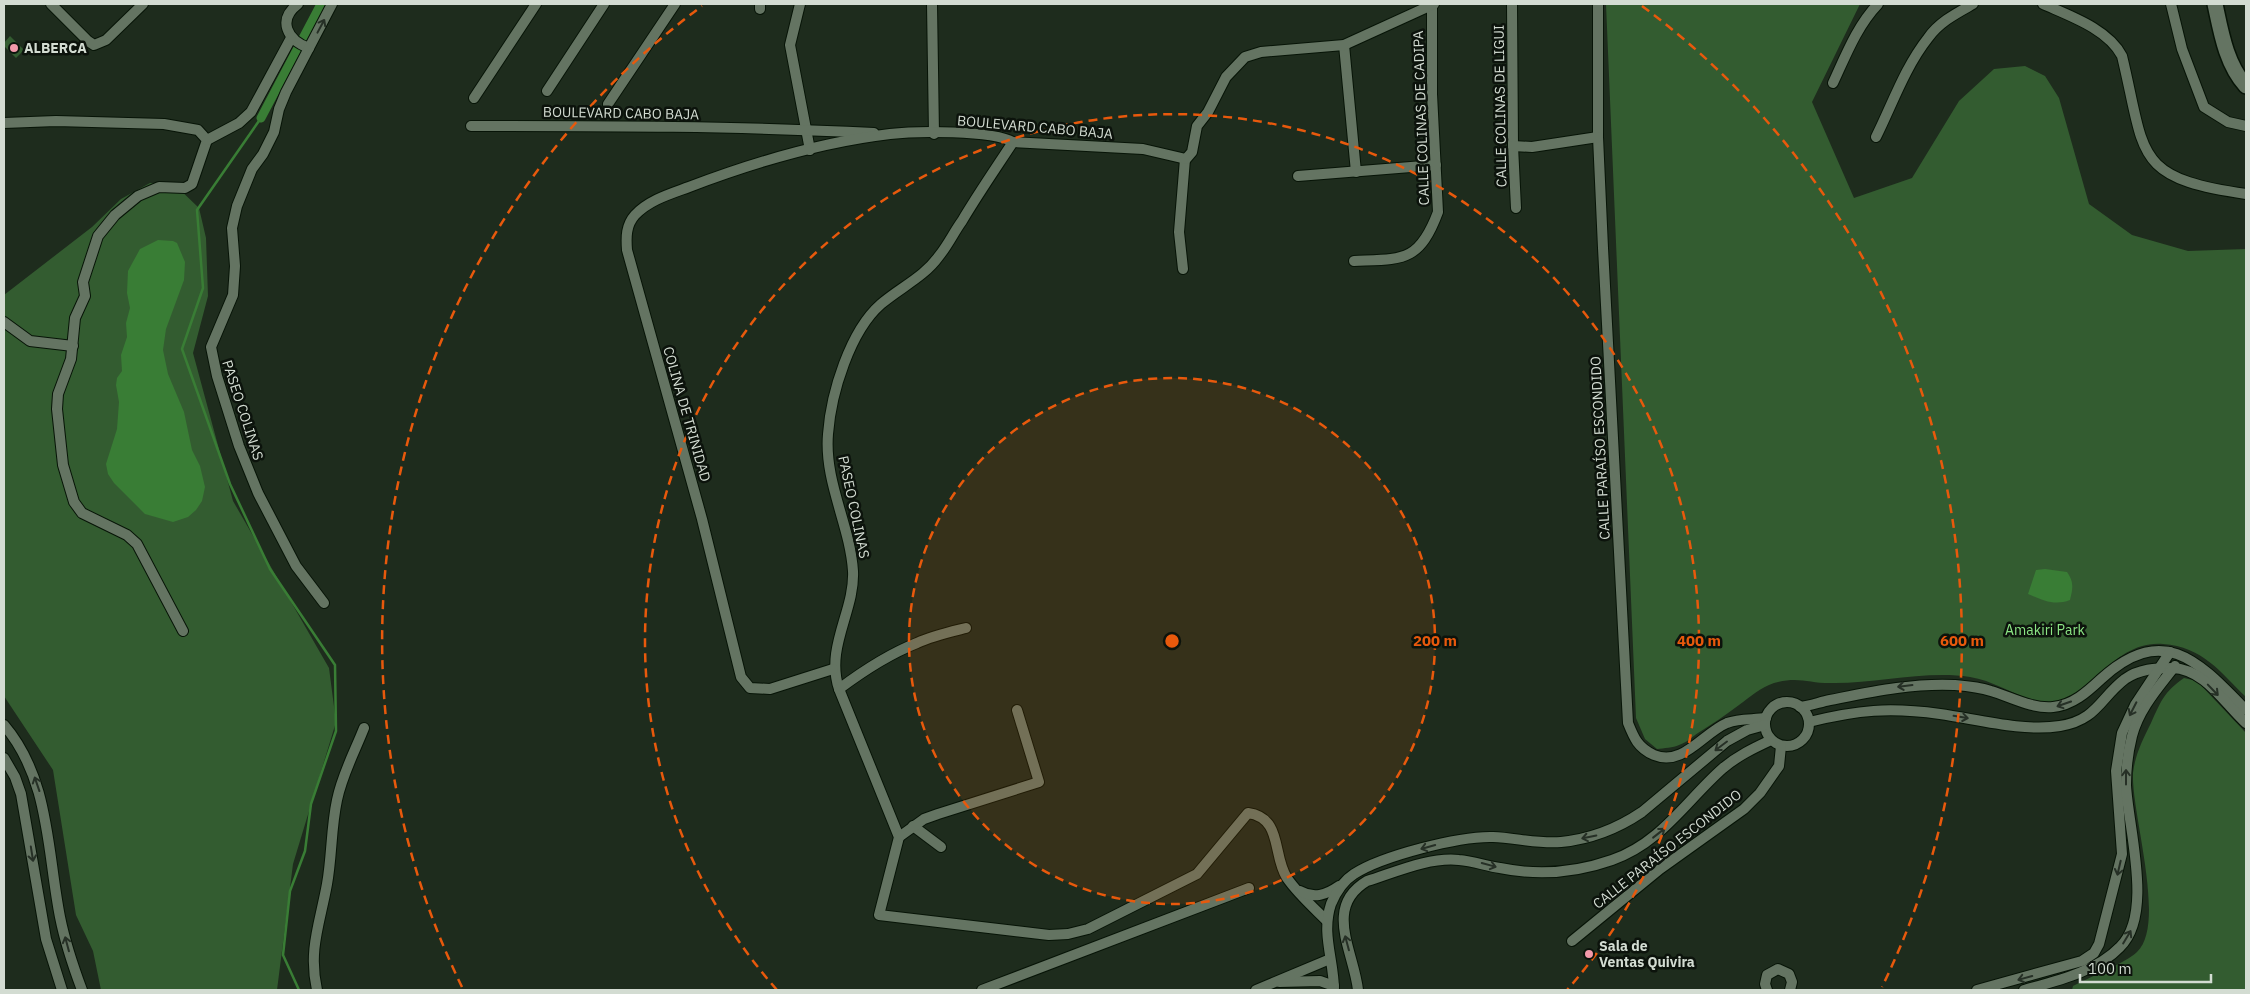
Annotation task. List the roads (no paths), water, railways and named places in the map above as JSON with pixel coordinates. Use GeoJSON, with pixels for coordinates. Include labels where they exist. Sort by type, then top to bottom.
{"type":"FeatureCollection","features":[{"type":"Feature","properties":{"kind":"street"},"geometry":{"type":"LineString","coordinates":[[51,4],[88,41],[94,44],[106,40],[143,4]]}},
{"type":"Feature","properties":{"kind":"street"},"geometry":{"type":"LineString","coordinates":[[296,4],[287,22],[288,32],[300,44]]}},
{"type":"Feature","properties":{"kind":"street"},"geometry":{"type":"LineString","coordinates":[[474,98],[536,4]]}},
{"type":"Feature","properties":{"kind":"street"},"geometry":{"type":"LineString","coordinates":[[547,91],[604,4]]}},
{"type":"Feature","properties":{"kind":"street"},"geometry":{"type":"LineString","coordinates":[[608,104],[675,4]]}},
{"type":"Feature","properties":{"kind":"street"},"geometry":{"type":"LineString","coordinates":[[800,4],[790,45],[810,150]]}},
{"type":"Feature","properties":{"kind":"street"},"geometry":{"type":"LineString","coordinates":[[932,4],[934,134]]}},
{"type":"Feature","properties":{"kind":"street"},"geometry":{"type":"LineString","coordinates":[[1183,269],[1179,232],[1185,159],[1190,157],[1198,126],[1208,112],[1226,77],[1245,57],[1261,52],[1344,44],[1433,4]]}},
{"type":"Feature","properties":{"kind":"street","name":"CALLE COLINAS DE CADIPA"},"geometry":{"type":"LineString","coordinates":[[1354,261],[1393,260],[1408,256],[1422,243],[1431,231],[1438,212],[1432,94],[1433,4]]}},
{"type":"Feature","properties":{"kind":"street","name":"CALLE COLINAS DE LIGUI"},"geometry":{"type":"LineString","coordinates":[[1512,4],[1513,146],[1516,208]]}},
{"type":"Feature","properties":{"kind":"street","name":"CALLE PARAÍSO ESCONDIDO"},"geometry":{"type":"LineString","coordinates":[[1598,4],[1598,137],[1628,723],[1638,745],[1664,758],[1682,754],[1705,736],[1728,722],[1737,720],[1765,722]]}},
{"type":"Feature","properties":{"kind":"street"},"geometry":{"type":"LineString","coordinates":[[1833,83],[1858,31],[1878,4]]}},
{"type":"Feature","properties":{"kind":"street"},"geometry":{"type":"LineString","coordinates":[[1876,138],[1915,57],[1928,37],[1949,18],[1974,4]]}},
{"type":"Feature","properties":{"kind":"street"},"geometry":{"type":"LineString","coordinates":[[2043,4],[2106,35],[2116,45],[2122,56],[2142,142],[2155,164],[2166,173],[2186,182],[2205,188],[2246,194]]}},
{"type":"Feature","properties":{"kind":"street"},"geometry":{"type":"LineString","coordinates":[[2171,4],[2182,48],[2204,107],[2228,122],[2246,126]]}},
{"type":"Feature","properties":{"kind":"street"},"geometry":{"type":"LineString","coordinates":[[2215,4],[2228,57],[2236,75],[2246,86]]}},
{"type":"Feature","properties":{"kind":"street"},"geometry":{"type":"LineString","coordinates":[[2223,4],[2237,56],[2246,72]]}},
{"type":"Feature","properties":{"kind":"street"},"geometry":{"type":"LineString","coordinates":[[183,631],[138,544],[127,535],[82,513],[71,494],[64,472],[57,409],[58,394],[69,366],[75,318],[85,296],[83,282],[98,236],[115,215],[138,196],[159,186],[184,188],[192,184],[207,140],[239,123],[251,112],[328,5]]}},
{"type":"Feature","properties":{"kind":"street","name":"PASEO COLINAS"},"geometry":{"type":"LineString","coordinates":[[300,44],[274,132],[263,154],[252,169],[237,206],[232,228],[235,274],[233,295],[211,347],[216,376],[239,446],[258,493],[296,566],[324,603]]}},
{"type":"Feature","properties":{"kind":"street"},"geometry":{"type":"LineString","coordinates":[[1344,44],[1356,172]]}},
{"type":"Feature","properties":{"kind":"street"},"geometry":{"type":"LineString","coordinates":[[4,124],[56,121],[164,124],[198,130],[207,140]]}},
{"type":"Feature","properties":{"kind":"street","name":"BOULEVARD CABO BAJA"},"geometry":{"type":"LineString","coordinates":[[471,126],[635,126],[890,134],[993,135],[1013,142],[1143,149],[1163,152],[1185,159]]}},
{"type":"Feature","properties":{"kind":"street","name":"BOULEVARD CABO BAJA"},"geometry":{"type":"LineString","coordinates":[[697,184],[743,168],[810,150],[890,134]]}},
{"type":"Feature","properties":{"kind":"street"},"geometry":{"type":"LineString","coordinates":[[1513,146],[1532,147],[1598,137]]}},
{"type":"Feature","properties":{"kind":"street","name":"PASEO COLINAS"},"geometry":{"type":"LineString","coordinates":[[899,837],[839,689],[833,669],[853,582],[850,556],[832,482],[828,454],[828,434],[832,406],[856,337],[866,318],[894,293],[923,274],[940,255],[1013,142]]}},
{"type":"Feature","properties":{"kind":"street"},"geometry":{"type":"LineString","coordinates":[[1298,176],[1436,165]]}},
{"type":"Feature","properties":{"kind":"street","name":"COLINA DE TRINIDAD"},"geometry":{"type":"LineString","coordinates":[[697,184],[656,200],[639,212],[628,228],[626,250],[698,504],[739,672],[750,688],[770,689],[833,669]]}},
{"type":"Feature","properties":{"kind":"street"},"geometry":{"type":"LineString","coordinates":[[4,322],[30,341],[73,346]]}},
{"type":"Feature","properties":{"kind":"street"},"geometry":{"type":"LineString","coordinates":[[839,689],[902,649],[966,628]]}},
{"type":"Feature","properties":{"kind":"street"},"geometry":{"type":"LineString","coordinates":[[1800,707],[1809,722],[1808,729],[1801,741],[1788,746],[1781,746],[1771,740],[1765,722],[1769,712],[1780,704],[1787,702],[1800,707],[1858,694],[1928,684],[1981,688],[2024,703],[2054,707],[2079,698],[2124,661],[2145,653],[2170,652],[2184,655],[2212,675],[2246,710]]}},
{"type":"Feature","properties":{"kind":"street"},"geometry":{"type":"LineString","coordinates":[[1977,990],[2050,972],[2082,961],[2094,953],[2099,944],[2122,854],[2116,771],[2122,733],[2134,705],[2170,652]]}},
{"type":"Feature","properties":{"kind":"street"},"geometry":{"type":"LineString","coordinates":[[2024,990],[2069,976],[2102,960],[2121,947],[2131,931],[2134,921],[2137,886],[2126,785],[2128,753],[2137,721],[2160,684],[2184,655]]}},
{"type":"Feature","properties":{"kind":"street"},"geometry":{"type":"LineString","coordinates":[[1809,722],[1859,711],[1895,710],[2026,726],[2057,727],[2074,723],[2091,714],[2125,679],[2145,670],[2174,668],[2186,670],[2200,677],[2246,723]]}},
{"type":"Feature","properties":{"kind":"street"},"geometry":{"type":"LineString","coordinates":[[1017,710],[1039,782],[938,814],[913,826],[899,837],[879,915],[1049,935],[1068,934],[1088,929],[1197,874],[1248,813],[1262,817],[1271,827],[1282,866],[1294,888],[1327,921]]}},
{"type":"Feature","properties":{"kind":"street"},"geometry":{"type":"LineString","coordinates":[[1294,888],[1313,896],[1329,892],[1358,872],[1379,863],[1463,839],[1493,837],[1524,841],[1559,842],[1598,835],[1630,821],[1727,741],[1765,722]]}},
{"type":"Feature","properties":{"kind":"street"},"geometry":{"type":"LineString","coordinates":[[4,725],[26,758],[39,790],[45,814],[60,916],[82,990]]}},
{"type":"Feature","properties":{"kind":"street"},"geometry":{"type":"LineString","coordinates":[[317,990],[313,974],[313,946],[328,877],[336,805],[341,785],[364,728]]}},
{"type":"Feature","properties":{"kind":"street"},"geometry":{"type":"LineString","coordinates":[[1358,990],[1344,933],[1343,918],[1344,906],[1357,886],[1367,881],[1437,861],[1458,860],[1500,868],[1547,873],[1584,869],[1615,859],[1657,835],[1722,769],[1736,758],[1771,740]]}},
{"type":"Feature","properties":{"kind":"street","name":"CALLE PARAÍSO ESCONDIDO"},"geometry":{"type":"LineString","coordinates":[[1572,941],[1660,869],[1744,809],[1760,793],[1779,766],[1781,746]]}},
{"type":"Feature","properties":{"kind":"street"},"geometry":{"type":"LineString","coordinates":[[4,758],[15,777],[20,794],[46,939],[62,990]]}},
{"type":"Feature","properties":{"kind":"street"},"geometry":{"type":"LineString","coordinates":[[913,826],[940,847]]}},
{"type":"Feature","properties":{"kind":"street"},"geometry":{"type":"LineString","coordinates":[[1334,988],[1327,921],[1335,894],[1344,882]]}},
{"type":"Feature","properties":{"kind":"street"},"geometry":{"type":"LineString","coordinates":[[982,990],[1249,888]]}},
{"type":"Feature","properties":{"kind":"street"},"geometry":{"type":"LineString","coordinates":[[1256,990],[1330,959]]}},
{"type":"Feature","properties":{"kind":"street"},"geometry":{"type":"LineString","coordinates":[[1767,990],[1765,979],[1774,970],[1786,972],[1791,986],[1801,990]]}},
{"type":"Feature","properties":{"kind":"street"},"geometry":{"type":"LineString","coordinates":[[1273,982],[1320,981],[1334,988]]}},
{"type":"Feature","properties":{"kind":"waterway"},"geometry":{"type":"LineString","coordinates":[[261,118],[321,4]]}},
{"type":"Feature","properties":{"kind":"waterway"},"geometry":{"type":"LineString","coordinates":[[261,118],[197,210],[203,288],[182,349],[230,484],[270,569],[335,665],[336,731],[311,804],[305,851],[290,891],[283,955],[299,990]]}},
{"type":"Feature","properties":{"kind":"place","name":"ALBERCA"},"geometry":{"type":"Point","coordinates":[14,48]}},
{"type":"Feature","properties":{"kind":"place","name":"Sala de Ventas Quivira"},"geometry":{"type":"Point","coordinates":[1589,954]}},
{"type":"Feature","properties":{"kind":"park label","name":"Amakiri Park"},"geometry":{"type":"Point","coordinates":[2045,630]}}]}
